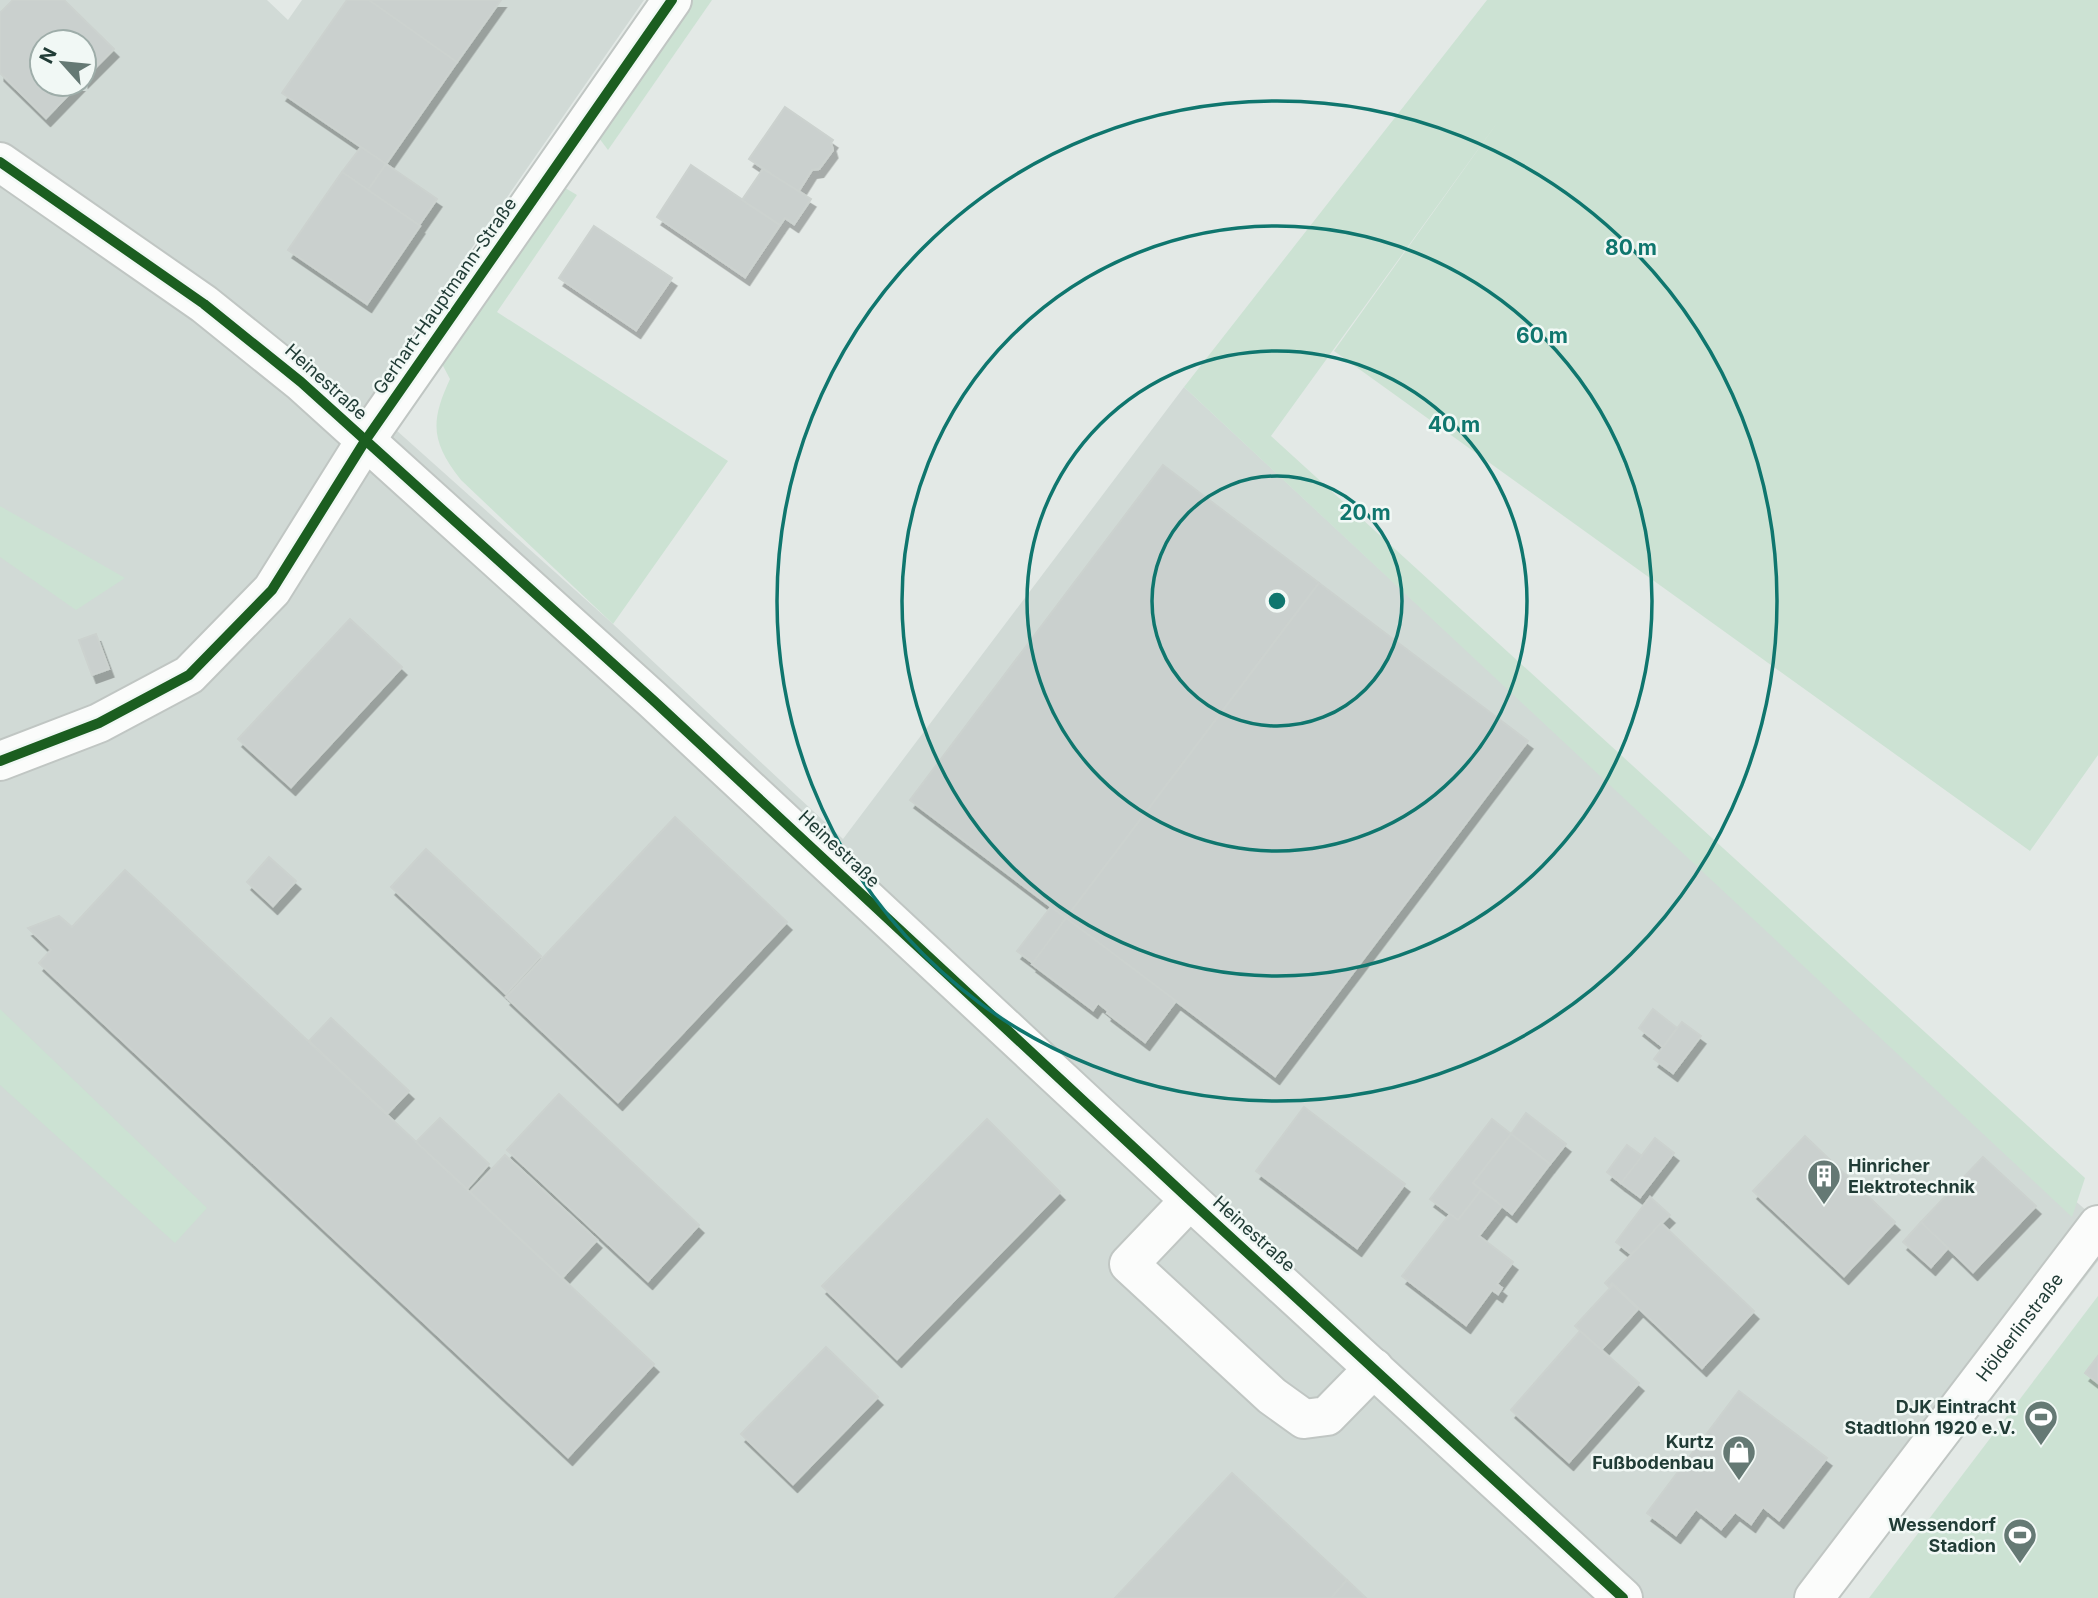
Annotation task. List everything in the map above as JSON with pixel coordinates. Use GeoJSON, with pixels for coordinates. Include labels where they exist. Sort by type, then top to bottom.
{"type":"FeatureCollection","features":[{"type":"Feature","properties":{"kind":"street","name":"Gerhart-Hauptmann-Straße"},"geometry":{"type":"LineString","coordinates":[[0,761],[99,723],[189,675],[272,590],[365,441],[672,0]]}},
{"type":"Feature","properties":{"kind":"street","name":"Heinestraße"},"geometry":{"type":"LineString","coordinates":[[0,162],[204,304],[301,382],[653,700],[1623,1598]]}},
{"type":"Feature","properties":{"kind":"street"},"geometry":{"type":"LineString","coordinates":[[1190,1200],[1129,1264],[1272,1396],[1304,1419],[1326,1416],[1374,1368]]}},
{"type":"Feature","properties":{"kind":"street","name":"Hölderlinstraße"},"geometry":{"type":"LineString","coordinates":[[1814,1598],[2098,1225]]}},
{"type":"Feature","properties":{"kind":"shaded area"},"geometry":{"type":"Polygon","coordinates":[[[0,0],[267,0],[288,20],[302,0],[644,0],[412,334],[367,404],[613,624],[843,839],[1184,387],[1684,853],[2098,1221],[2098,1261],[1839,1598],[0,1598],[0,0]]]}},
{"type":"Feature","properties":{"kind":"green space"},"geometry":{"type":"Polygon","coordinates":[[[683,0],[712,0],[608,150],[593,130],[683,0]]]}},
{"type":"Feature","properties":{"kind":"green space"},"geometry":{"type":"Polygon","coordinates":[[[1487,0],[2098,0],[2098,755],[2030,851],[1334,351],[1500,119],[1271,436],[2085,1178],[2072,1217],[1184,387],[1487,0]]]}},
{"type":"Feature","properties":{"kind":"green space"},"geometry":{"type":"Polygon","coordinates":[[[555,182],[577,195],[497,312],[728,461],[613,624],[461,480],[444,454],[437,431],[439,408],[450,379],[442,364],[555,182]]]}},
{"type":"Feature","properties":{"kind":"green space"},"geometry":{"type":"Polygon","coordinates":[[[0,506],[125,578],[76,610],[0,557],[0,506]]]}},
{"type":"Feature","properties":{"kind":"green space"},"geometry":{"type":"Polygon","coordinates":[[[0,1009],[207,1208],[175,1243],[0,1085],[0,1009]]]}},
{"type":"Feature","properties":{"kind":"green space","name":"DJK Eintracht Stadtlohn 1920 e.V."},"geometry":{"type":"Polygon","coordinates":[[[2098,1296],[2098,1598],[1869,1598],[2098,1296]]]}},
{"type":"Feature","properties":{"kind":"building"},"geometry":{"type":"Polygon","coordinates":[[[13,0],[64,0],[93,28],[28,28],[28,98],[65,98],[46,118],[0,73],[0,13],[13,0]]]}},
{"type":"Feature","properties":{"kind":"building"},"geometry":{"type":"Polygon","coordinates":[[[347,0],[369,0],[457,62],[386,164],[282,93],[347,0]]]}},
{"type":"Feature","properties":{"kind":"building"},"geometry":{"type":"Polygon","coordinates":[[[369,0],[501,0],[457,62],[369,0]]]}},
{"type":"Feature","properties":{"kind":"building"},"geometry":{"type":"Polygon","coordinates":[[[98,33],[114,49],[98,65],[98,33]]]}},
{"type":"Feature","properties":{"kind":"building"},"geometry":{"type":"Polygon","coordinates":[[[785,107],[833,140],[833,150],[819,169],[812,170],[798,192],[749,159],[785,107]]]}},
{"type":"Feature","properties":{"kind":"building"},"geometry":{"type":"Polygon","coordinates":[[[361,147],[386,164],[368,190],[342,172],[361,147]]]}},
{"type":"Feature","properties":{"kind":"building"},"geometry":{"type":"Polygon","coordinates":[[[386,164],[437,199],[419,225],[368,190],[386,164]]]}},
{"type":"Feature","properties":{"kind":"building"},"geometry":{"type":"Polygon","coordinates":[[[691,165],[780,225],[745,277],[657,217],[691,165]]]}},
{"type":"Feature","properties":{"kind":"building"},"geometry":{"type":"Polygon","coordinates":[[[763,169],[811,199],[794,224],[785,218],[780,225],[742,200],[763,169]]]}},
{"type":"Feature","properties":{"kind":"building"},"geometry":{"type":"Polygon","coordinates":[[[342,172],[420,226],[367,304],[288,250],[342,172]]]}},
{"type":"Feature","properties":{"kind":"building"},"geometry":{"type":"Polygon","coordinates":[[[594,226],[672,278],[636,330],[559,278],[594,226]]]}},
{"type":"Feature","properties":{"kind":"building"},"geometry":{"type":"Polygon","coordinates":[[[1163,465],[1319,583],[1066,918],[910,800],[1163,465]]]}},
{"type":"Feature","properties":{"kind":"building"},"geometry":{"type":"Polygon","coordinates":[[[1319,583],[1528,741],[1275,1076],[1066,918],[1319,583]]]}},
{"type":"Feature","properties":{"kind":"building"},"geometry":{"type":"Polygon","coordinates":[[[350,619],[402,667],[291,787],[238,739],[350,619]]]}},
{"type":"Feature","properties":{"kind":"building"},"geometry":{"type":"Polygon","coordinates":[[[96,634],[109,669],[92,675],[79,640],[96,634]]]}},
{"type":"Feature","properties":{"kind":"building"},"geometry":{"type":"Polygon","coordinates":[[[675,817],[787,922],[618,1102],[506,997],[675,817]]]}},
{"type":"Feature","properties":{"kind":"building"},"geometry":{"type":"Polygon","coordinates":[[[426,849],[541,956],[506,994],[391,887],[426,849]]]}},
{"type":"Feature","properties":{"kind":"building"},"geometry":{"type":"Polygon","coordinates":[[[269,857],[296,881],[273,906],[247,882],[269,857]]]}},
{"type":"Feature","properties":{"kind":"building"},"geometry":{"type":"Polygon","coordinates":[[[125,870],[654,1364],[568,1457],[39,963],[51,950],[28,928],[59,916],[72,927],[125,870]]]}},
{"type":"Feature","properties":{"kind":"building"},"geometry":{"type":"Polygon","coordinates":[[[1051,907],[1066,918],[1033,963],[1017,951],[1051,907]]]}},
{"type":"Feature","properties":{"kind":"building"},"geometry":{"type":"Polygon","coordinates":[[[1066,918],[1176,1001],[1145,1042],[1098,1003],[1093,1010],[1032,964],[1066,918]]]}},
{"type":"Feature","properties":{"kind":"building"},"geometry":{"type":"Polygon","coordinates":[[[1653,1009],[1677,1028],[1663,1047],[1639,1028],[1653,1009]]]}},
{"type":"Feature","properties":{"kind":"building"},"geometry":{"type":"Polygon","coordinates":[[[331,1018],[409,1091],[387,1114],[309,1041],[331,1018]]]}},
{"type":"Feature","properties":{"kind":"building"},"geometry":{"type":"Polygon","coordinates":[[[1682,1022],[1701,1036],[1673,1073],[1654,1059],[1682,1022]]]}},
{"type":"Feature","properties":{"kind":"building"},"geometry":{"type":"Polygon","coordinates":[[[559,1094],[699,1225],[648,1281],[507,1150],[559,1094]]]}},
{"type":"Feature","properties":{"kind":"building"},"geometry":{"type":"Polygon","coordinates":[[[1304,1107],[1405,1184],[1357,1248],[1256,1171],[1304,1107]]]}},
{"type":"Feature","properties":{"kind":"building"},"geometry":{"type":"Polygon","coordinates":[[[1526,1113],[1566,1144],[1550,1164],[1511,1134],[1526,1113]]]}},
{"type":"Feature","properties":{"kind":"building"},"geometry":{"type":"Polygon","coordinates":[[[440,1118],[489,1164],[467,1189],[416,1142],[440,1118]]]}},
{"type":"Feature","properties":{"kind":"building"},"geometry":{"type":"Polygon","coordinates":[[[987,1119],[1060,1192],[897,1359],[822,1286],[987,1119]]]}},
{"type":"Feature","properties":{"kind":"building"},"geometry":{"type":"Polygon","coordinates":[[[1492,1119],[1511,1134],[1473,1183],[1481,1190],[1458,1220],[1430,1199],[1492,1119]]]}},
{"type":"Feature","properties":{"kind":"building"},"geometry":{"type":"Polygon","coordinates":[[[1511,1134],[1550,1164],[1512,1214],[1473,1183],[1511,1134]]]}},
{"type":"Feature","properties":{"kind":"building","name":"Hinricher Elektrotechnik"},"geometry":{"type":"Polygon","coordinates":[[[1805,1136],[1895,1222],[1844,1276],[1753,1191],[1805,1136]]]}},
{"type":"Feature","properties":{"kind":"building"},"geometry":{"type":"Polygon","coordinates":[[[1655,1138],[1674,1153],[1640,1197],[1621,1183],[1655,1138]]]}},
{"type":"Feature","properties":{"kind":"building"},"geometry":{"type":"Polygon","coordinates":[[[1627,1145],[1642,1156],[1621,1183],[1607,1172],[1627,1145]]]}},
{"type":"Feature","properties":{"kind":"building"},"geometry":{"type":"Polygon","coordinates":[[[505,1155],[597,1240],[562,1278],[470,1192],[505,1155]]]}},
{"type":"Feature","properties":{"kind":"building"},"geometry":{"type":"Polygon","coordinates":[[[1983,1157],[2036,1206],[1973,1272],[1921,1222],[1983,1157]]]}},
{"type":"Feature","properties":{"kind":"building"},"geometry":{"type":"Polygon","coordinates":[[[1481,1190],[1502,1206],[1479,1236],[1513,1262],[1497,1284],[1502,1288],[1498,1294],[1492,1290],[1466,1325],[1402,1276],[1450,1214],[1458,1220],[1481,1190]]]}},
{"type":"Feature","properties":{"kind":"building"},"geometry":{"type":"Polygon","coordinates":[[[1650,1197],[1670,1215],[1631,1254],[1616,1242],[1650,1197]]]}},
{"type":"Feature","properties":{"kind":"building"},"geometry":{"type":"Polygon","coordinates":[[[1921,1222],[1948,1248],[1931,1267],[1903,1242],[1921,1222]]]}},
{"type":"Feature","properties":{"kind":"building"},"geometry":{"type":"Polygon","coordinates":[[[1661,1223],[1754,1311],[1702,1368],[1612,1283],[1609,1287],[1605,1283],[1661,1223]]]}},
{"type":"Feature","properties":{"kind":"building"},"geometry":{"type":"Polygon","coordinates":[[[1613,1285],[1638,1309],[1601,1350],[1575,1326],[1613,1285]]]}},
{"type":"Feature","properties":{"kind":"building"},"geometry":{"type":"Polygon","coordinates":[[[1580,1331],[1639,1383],[1569,1462],[1511,1410],[1580,1331]]]}},
{"type":"Feature","properties":{"kind":"building"},"geometry":{"type":"Polygon","coordinates":[[[826,1347],[878,1397],[793,1484],[741,1434],[826,1347]]]}},
{"type":"Feature","properties":{"kind":"building"},"geometry":{"type":"Polygon","coordinates":[[[2098,1356],[2098,1383],[2085,1373],[2098,1356]]]}},
{"type":"Feature","properties":{"kind":"building","name":"Kurtz Fußbodenbau"},"geometry":{"type":"Polygon","coordinates":[[[1739,1391],[1827,1458],[1779,1520],[1763,1507],[1751,1524],[1735,1512],[1721,1529],[1696,1509],[1676,1535],[1647,1513],[1739,1391]]]}},
{"type":"Feature","properties":{"kind":"building"},"geometry":{"type":"Polygon","coordinates":[[[1232,1473],[1347,1580],[1331,1598],[1115,1598],[1232,1473]]]}},
{"type":"Feature","properties":{"kind":"building"},"geometry":{"type":"Polygon","coordinates":[[[1347,1580],[1366,1598],[1331,1598],[1347,1580]]]}},
{"type":"Feature","properties":{"kind":"cycle path"},"geometry":{"type":"LineString","coordinates":[[0,761],[99,723],[189,675],[272,590],[365,441],[672,0]]}},
{"type":"Feature","properties":{"kind":"cycle path"},"geometry":{"type":"LineString","coordinates":[[0,162],[204,304],[301,382],[653,700],[1623,1598]]}},
{"type":"Feature","properties":{"kind":"place","name":"Hinricher Elektrotechnik"},"geometry":{"type":"Point","coordinates":[1824,1206]}},
{"type":"Feature","properties":{"kind":"place","name":"DJK Eintracht Stadtlohn 1920 e.V."},"geometry":{"type":"Point","coordinates":[2041,1447]}},
{"type":"Feature","properties":{"kind":"place","name":"Kurtz Fußbodenbau"},"geometry":{"type":"Point","coordinates":[1739,1482]}},
{"type":"Feature","properties":{"kind":"place","name":"Wessendorf Stadion"},"geometry":{"type":"Point","coordinates":[2020,1565]}}]}
